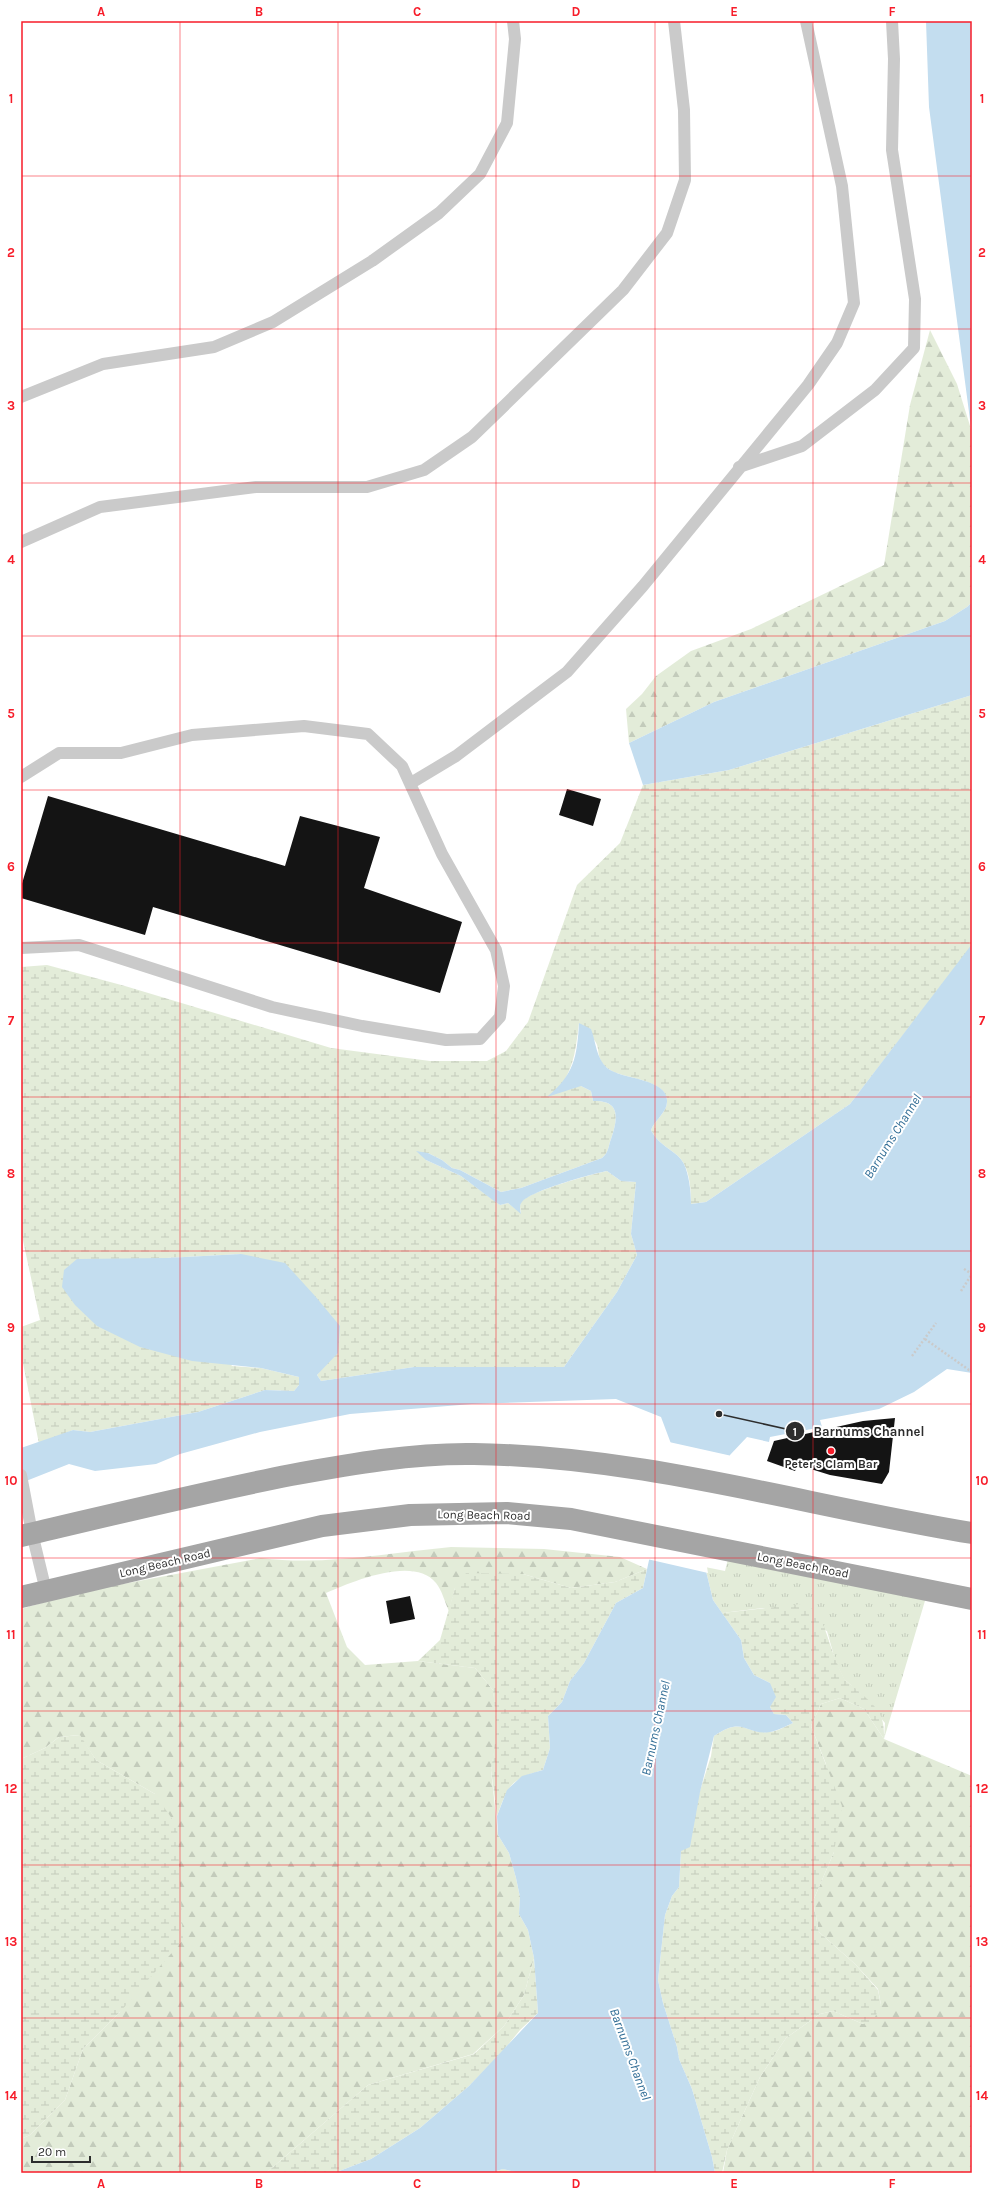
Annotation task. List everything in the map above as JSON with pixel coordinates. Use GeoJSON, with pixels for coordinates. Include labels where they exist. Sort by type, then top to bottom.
{"type":"FeatureCollection","features":[{"type":"Feature","properties":{"kind":"main road"},"geometry":{"type":"LineString","coordinates":[[27,1534],[228,1488],[340,1466],[409,1457],[472,1454],[541,1456],[641,1469],[972,1533]]}},
{"type":"Feature","properties":{"kind":"main road","name":"Long Beach Road"},"geometry":{"type":"LineString","coordinates":[[21,1597],[322,1526],[410,1515],[507,1513],[571,1519],[628,1529],[972,1599]]}},
{"type":"Feature","properties":{"kind":"lane"},"geometry":{"type":"LineString","coordinates":[[21,397],[103,364],[214,347],[273,322],[372,261],[439,213],[480,174],[507,123],[515,39],[514,21]]}},
{"type":"Feature","properties":{"kind":"lane"},"geometry":{"type":"LineString","coordinates":[[21,542],[100,507],[256,487],[366,487],[424,470],[472,437],[623,290],[667,233],[685,180],[684,110],[674,21]]}},
{"type":"Feature","properties":{"kind":"lane"},"geometry":{"type":"LineString","coordinates":[[411,784],[456,756],[567,672],[643,586],[739,467],[808,385],[837,343],[854,303],[842,186],[806,21]]}},
{"type":"Feature","properties":{"kind":"lane"},"geometry":{"type":"LineString","coordinates":[[739,467],[802,446],[875,390],[914,348],[916,299],[892,150],[894,59],[892,21]]}},
{"type":"Feature","properties":{"kind":"lane"},"geometry":{"type":"LineString","coordinates":[[21,777],[59,754],[121,753],[192,735],[304,726],[368,734],[402,766],[442,854],[496,950],[504,986],[500,1017],[480,1039],[446,1040],[362,1026],[272,1007],[79,945],[21,948]]}},
{"type":"Feature","properties":{"kind":"lane"},"geometry":{"type":"LineString","coordinates":[[21,1475],[25,1497],[27,1534],[46,1591]]}},
{"type":"Feature","properties":{"kind":"path"},"geometry":{"type":"LineString","coordinates":[[961,1291],[972,1274],[964,1269]]}},
{"type":"Feature","properties":{"kind":"path"},"geometry":{"type":"LineString","coordinates":[[912,1356],[936,1323]]}},
{"type":"Feature","properties":{"kind":"path"},"geometry":{"type":"LineString","coordinates":[[925,1339],[969,1370],[972,1370]]}},
{"type":"Feature","properties":{"kind":"green space"},"geometry":{"type":"Polygon","coordinates":[[[930,330],[957,384],[971,429],[972,602],[967,607],[945,621],[714,702],[629,743],[626,709],[642,694],[656,676],[691,651],[751,629],[884,565],[910,405],[930,330]]]}},
{"type":"Feature","properties":{"kind":"green space"},"geometry":{"type":"Polygon","coordinates":[[[972,695],[972,944],[850,1104],[706,1202],[691,1204],[689,1178],[684,1164],[654,1136],[651,1130],[665,1109],[667,1102],[665,1094],[660,1088],[652,1084],[614,1072],[607,1068],[601,1061],[597,1044],[592,1036],[579,1023],[576,1047],[570,1070],[562,1084],[581,1086],[591,1091],[593,1101],[602,1101],[613,1107],[616,1117],[615,1124],[608,1149],[602,1158],[521,1188],[501,1192],[460,1170],[452,1168],[442,1160],[428,1153],[426,1160],[461,1176],[500,1205],[508,1203],[521,1213],[520,1204],[522,1201],[562,1183],[607,1171],[621,1181],[636,1182],[631,1234],[637,1255],[617,1292],[564,1367],[414,1367],[321,1381],[317,1375],[326,1364],[241,1254],[166,1258],[232,1366],[261,1368],[299,1377],[299,1385],[294,1391],[265,1390],[198,1412],[90,1432],[73,1430],[39,1444],[21,1353],[21,1327],[40,1320],[21,1231],[21,967],[47,965],[125,986],[331,1048],[430,1061],[487,1061],[506,1051],[528,1022],[577,885],[620,843],[643,785],[729,770],[972,695]]]}},
{"type":"Feature","properties":{"kind":"green space"},"geometry":{"type":"Polygon","coordinates":[[[451,1547],[544,1549],[620,1557],[647,1569],[615,1582],[571,1588],[523,1574],[455,1588],[449,1611],[442,1593],[436,1583],[426,1575],[413,1571],[382,1573],[326,1593],[347,1647],[365,1665],[418,1661],[475,1668],[493,1690],[498,1729],[491,1770],[498,1835],[509,1853],[520,1897],[519,1914],[528,1930],[534,1958],[524,1995],[504,2026],[473,2054],[368,2085],[266,2173],[21,2173],[21,2139],[30,2135],[65,2100],[83,2049],[120,2012],[155,1794],[96,1760],[79,1735],[59,1737],[45,1748],[21,1759],[21,1609],[80,1592],[261,1558],[285,1560],[332,1560],[451,1547]]]}},
{"type":"Feature","properties":{"kind":"green space"},"geometry":{"type":"Polygon","coordinates":[[[729,1555],[927,1594],[884,1739],[885,1723],[860,1693],[844,1679],[836,1663],[827,1631],[763,1608],[722,1613],[713,1600],[705,1567],[725,1571],[729,1555]]]}},
{"type":"Feature","properties":{"kind":"green space"},"geometry":{"type":"Polygon","coordinates":[[[647,1569],[643,1588],[616,1603],[584,1663],[570,1681],[562,1702],[548,1716],[550,1748],[543,1770],[523,1777],[512,1785],[504,1797],[497,1816],[491,1770],[497,1729],[493,1690],[475,1668],[418,1661],[440,1640],[455,1588],[466,1573],[523,1574],[571,1588],[615,1582],[647,1569]]]}},
{"type":"Feature","properties":{"kind":"green space"},"geometry":{"type":"Polygon","coordinates":[[[801,1604],[817,1611],[844,1678],[873,1704],[883,1721],[884,1739],[864,1709],[840,1698],[821,1704],[811,1726],[842,1806],[834,1852],[813,1901],[819,1932],[855,1964],[878,1990],[881,2005],[873,2021],[863,2024],[833,2011],[820,2014],[786,2038],[760,2077],[727,2150],[722,2173],[715,2173],[712,2157],[692,2089],[679,2059],[658,1980],[665,1915],[672,1896],[679,1887],[681,1851],[711,1756],[714,1736],[724,1730],[738,1726],[754,1731],[772,1732],[793,1723],[786,1715],[774,1714],[770,1707],[770,1683],[754,1675],[744,1658],[741,1640],[722,1613],[801,1604]]]}},
{"type":"Feature","properties":{"kind":"green space"},"geometry":{"type":"Polygon","coordinates":[[[840,1698],[864,1709],[884,1739],[972,1776],[972,2173],[723,2173],[727,2150],[760,2077],[786,2038],[820,2014],[833,2011],[863,2024],[881,2005],[878,1989],[855,1964],[819,1932],[813,1901],[834,1852],[826,1764],[811,1726],[821,1704],[840,1698]]]}},
{"type":"Feature","properties":{"kind":"green space"},"geometry":{"type":"Polygon","coordinates":[[[80,1735],[96,1760],[155,1794],[177,1826],[183,1940],[120,2012],[83,2049],[65,2100],[30,2135],[21,2139],[21,1759],[45,1748],[59,1737],[80,1735]]]}},
{"type":"Feature","properties":{"kind":"green space"},"geometry":{"type":"Polygon","coordinates":[[[534,1958],[538,2013],[520,2030],[502,2052],[469,2086],[420,2128],[371,2159],[334,2173],[266,2173],[368,2085],[474,2054],[504,2026],[524,1995],[534,1958]]]}},
{"type":"Feature","properties":{"kind":"green space"},"geometry":{"type":"Polygon","coordinates":[[[503,2169],[519,2173],[490,2173],[503,2169]]]}},
{"type":"Feature","properties":{"kind":"water"},"geometry":{"type":"Polygon","coordinates":[[[926,21],[972,21],[972,435],[929,107],[926,21]]]}},
{"type":"Feature","properties":{"kind":"water"},"geometry":{"type":"Polygon","coordinates":[[[972,602],[972,695],[729,770],[643,785],[629,743],[714,702],[945,621],[967,607],[972,602]]]}},
{"type":"Feature","properties":{"kind":"water"},"geometry":{"type":"Polygon","coordinates":[[[972,944],[972,1373],[947,1369],[914,1392],[879,1409],[820,1420],[822,1427],[770,1437],[769,1442],[747,1437],[730,1455],[705,1567],[713,1600],[741,1640],[744,1658],[754,1675],[770,1683],[776,1697],[770,1707],[774,1714],[786,1715],[793,1723],[779,1730],[770,1732],[732,1727],[714,1736],[700,1792],[690,1847],[681,1851],[679,1887],[672,1896],[665,1915],[658,1980],[679,2059],[692,2089],[712,2157],[715,2173],[519,2173],[503,2169],[490,2173],[334,2173],[371,2159],[420,2128],[469,2086],[538,2013],[534,1958],[528,1930],[519,1914],[520,1897],[509,1853],[498,1835],[497,1816],[507,1790],[522,1776],[543,1770],[550,1748],[548,1716],[562,1702],[570,1681],[584,1663],[616,1603],[643,1588],[673,1449],[661,1417],[616,1399],[472,1404],[350,1414],[260,1432],[180,1454],[156,1464],[95,1471],[69,1464],[21,1483],[21,1448],[73,1430],[90,1432],[198,1412],[265,1390],[294,1391],[299,1385],[299,1377],[261,1368],[192,1361],[140,1347],[97,1326],[75,1305],[62,1287],[64,1270],[77,1259],[166,1258],[241,1254],[285,1263],[340,1326],[338,1353],[317,1375],[321,1381],[414,1367],[564,1367],[617,1292],[637,1255],[631,1234],[636,1182],[621,1181],[607,1171],[588,1176],[548,1188],[527,1198],[520,1205],[521,1214],[508,1203],[500,1205],[461,1176],[426,1160],[416,1151],[428,1153],[442,1160],[452,1168],[460,1170],[501,1192],[521,1188],[602,1158],[608,1149],[615,1124],[616,1117],[613,1107],[602,1101],[593,1101],[591,1091],[581,1086],[547,1097],[563,1081],[572,1064],[577,1046],[579,1023],[591,1029],[598,1055],[607,1068],[614,1072],[653,1084],[661,1088],[666,1094],[667,1102],[665,1109],[651,1130],[654,1136],[684,1164],[691,1194],[691,1204],[706,1202],[850,1104],[972,944]]]}},
{"type":"Feature","properties":{"kind":"pier"},"geometry":{"type":"Polygon","coordinates":[[[669,1442],[732,1456],[707,1567],[708,1573],[647,1559],[671,1449],[669,1442]]]}},
{"type":"Feature","properties":{"kind":"building"},"geometry":{"type":"Polygon","coordinates":[[[567,789],[601,799],[593,826],[559,815],[567,789]]]}},
{"type":"Feature","properties":{"kind":"building"},"geometry":{"type":"Polygon","coordinates":[[[48,796],[285,866],[300,816],[380,837],[364,888],[462,922],[440,993],[153,907],[145,935],[21,898],[21,887],[48,796]]]}},
{"type":"Feature","properties":{"kind":"building","name":"Peter's Clam Bar"},"geometry":{"type":"Polygon","coordinates":[[[895,1418],[889,1472],[882,1484],[830,1475],[798,1465],[795,1471],[767,1461],[774,1441],[863,1421],[895,1418]]]}},
{"type":"Feature","properties":{"kind":"building"},"geometry":{"type":"Polygon","coordinates":[[[410,1596],[415,1619],[390,1624],[386,1601],[410,1596]]]}},
{"type":"Feature","properties":{"kind":"place","name":"Barnums Channel"},"geometry":{"type":"Point","coordinates":[719,1414]}},
{"type":"Feature","properties":{"kind":"place","name":"Peter's Clam Bar"},"geometry":{"type":"Point","coordinates":[831,1451]}}]}
